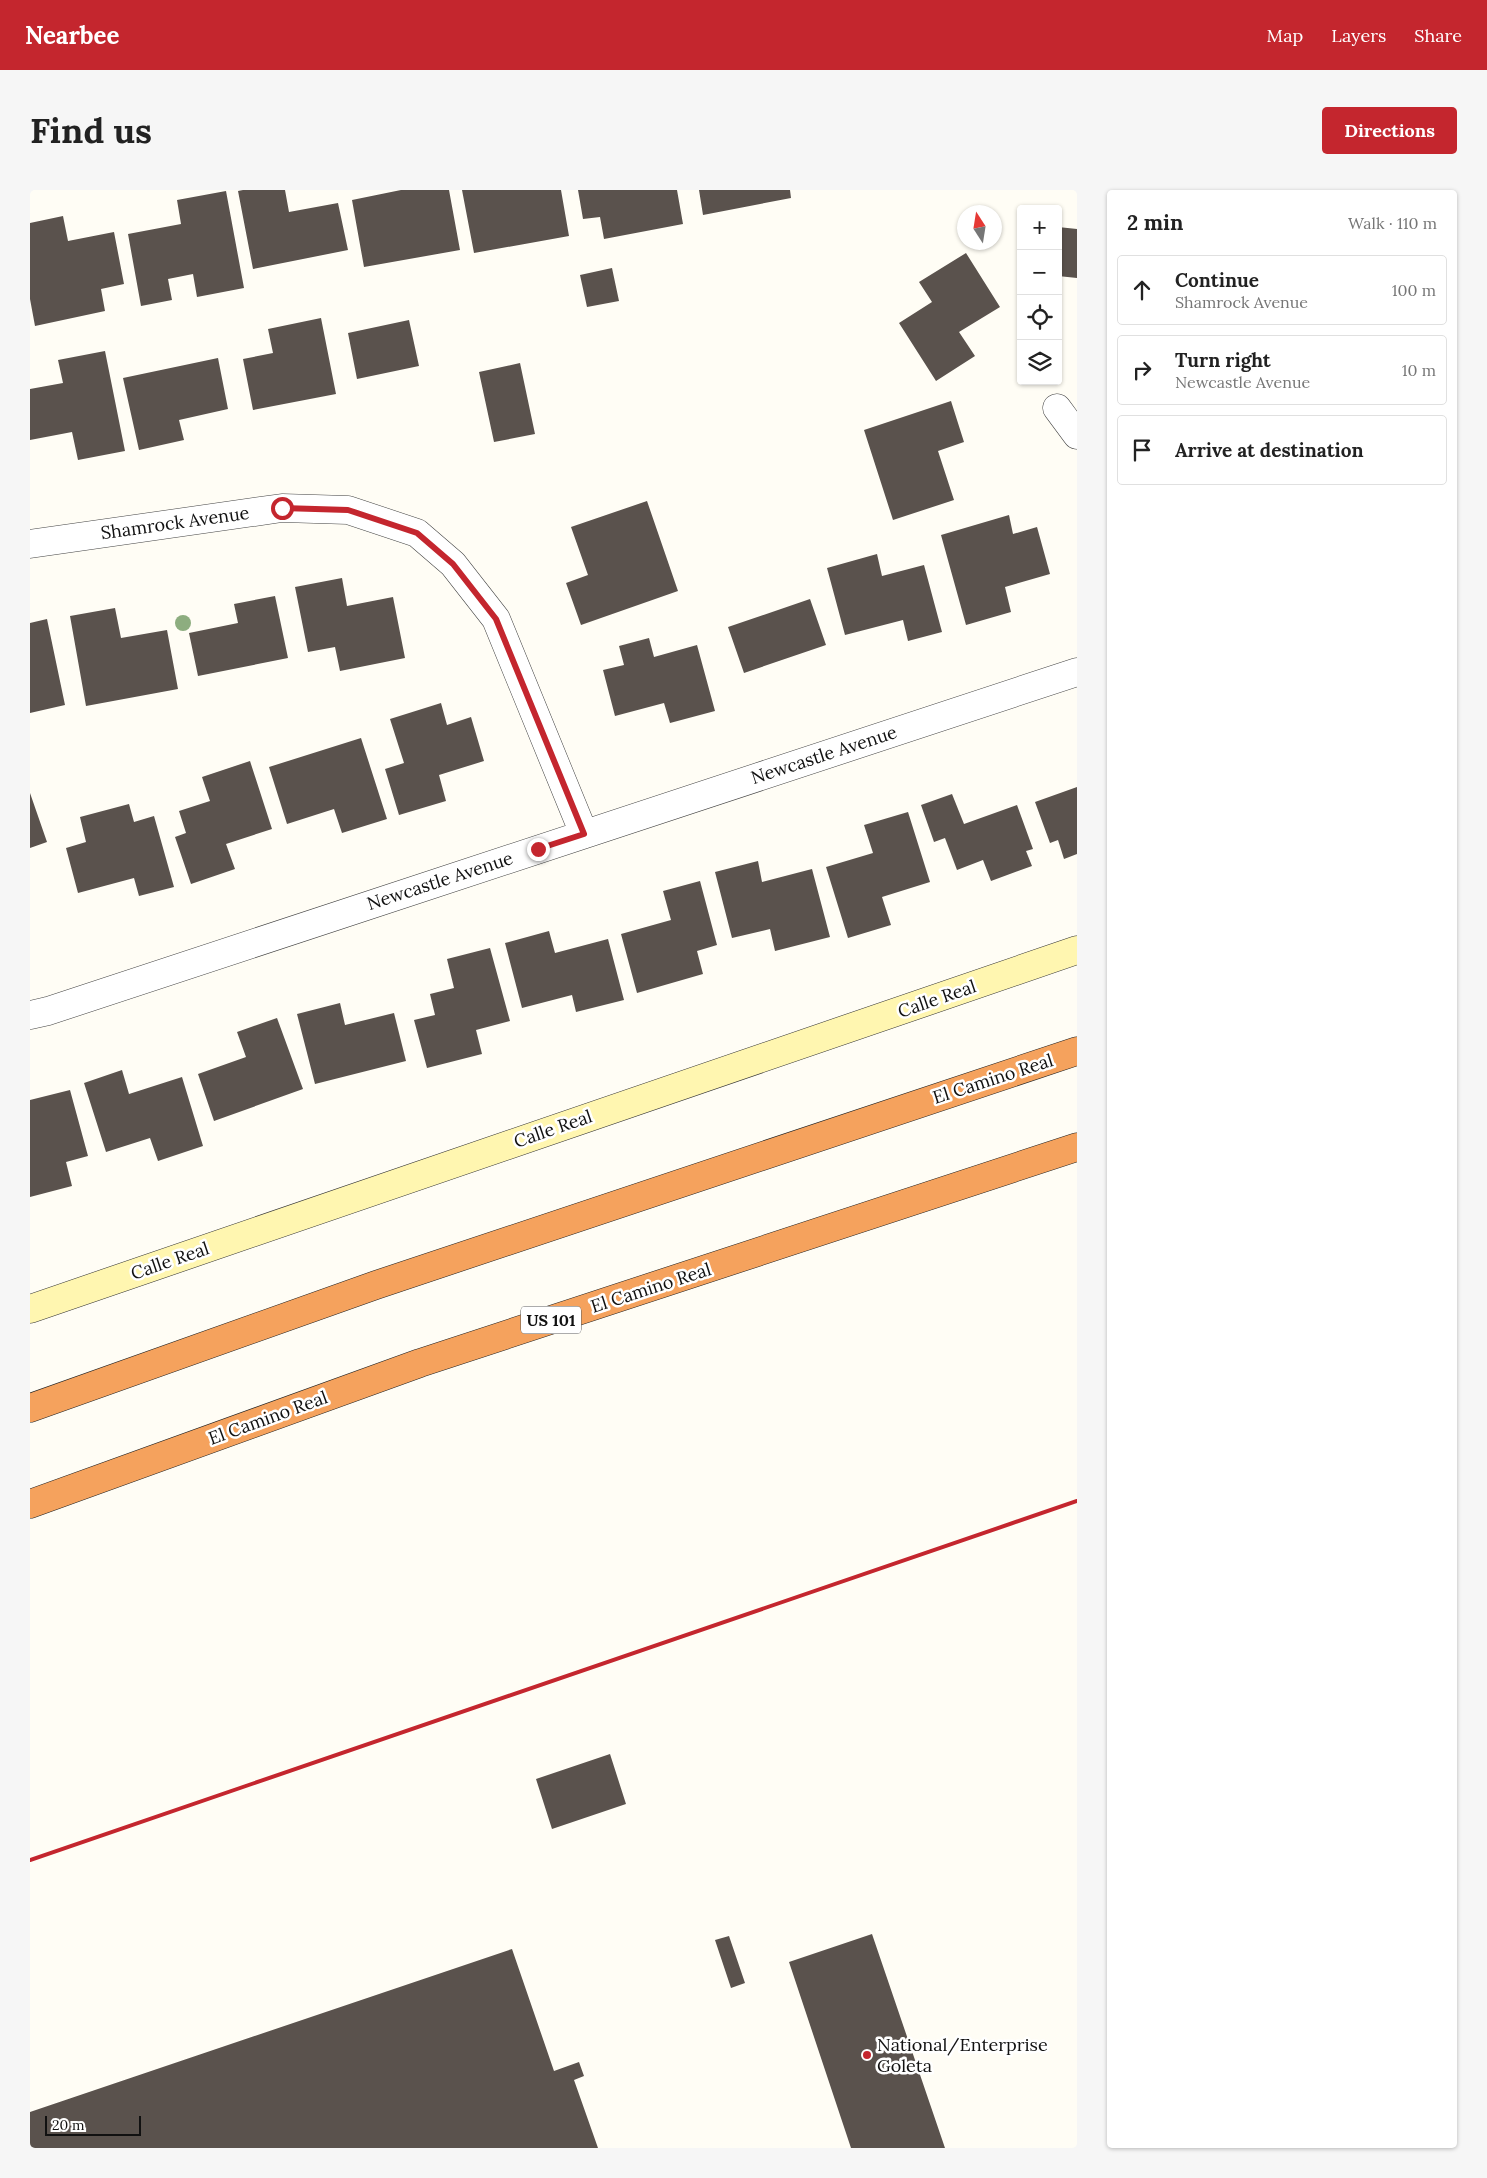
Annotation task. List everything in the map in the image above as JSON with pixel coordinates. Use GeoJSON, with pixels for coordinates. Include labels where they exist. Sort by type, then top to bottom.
{"type":"FeatureCollection","features":[{"type":"Feature","properties":{"kind":"highway","name":"El Camino Real"},"geometry":{"type":"LineString","coordinates":[[30,1408],[376,1285],[1077,1051]]}},
{"type":"Feature","properties":{"kind":"highway","name":"El Camino Real"},"geometry":{"type":"LineString","coordinates":[[30,1504],[420,1362],[1077,1147]]}},
{"type":"Feature","properties":{"kind":"main road","name":"Calle Real"},"geometry":{"type":"LineString","coordinates":[[30,1309],[1077,950]]}},
{"type":"Feature","properties":{"kind":"street"},"geometry":{"type":"LineString","coordinates":[[1057,408],[1077,435]]}},
{"type":"Feature","properties":{"kind":"street","name":"Shamrock Avenue"},"geometry":{"type":"LineString","coordinates":[[30,544],[282,508],[348,510],[417,533],[453,564],[496,619],[584,834]]}},
{"type":"Feature","properties":{"kind":"street","name":"Newcastle Avenue"},"geometry":{"type":"LineString","coordinates":[[30,1015],[48,1011],[1077,672]]}},
{"type":"Feature","properties":{"kind":"building"},"geometry":{"type":"Polygon","coordinates":[[[285,190],[289,212],[338,203],[348,250],[253,269],[238,191],[285,190]]]}},
{"type":"Feature","properties":{"kind":"building"},"geometry":{"type":"Polygon","coordinates":[[[401,190],[449,190],[460,250],[364,267],[352,200],[401,190]]]}},
{"type":"Feature","properties":{"kind":"building"},"geometry":{"type":"Polygon","coordinates":[[[462,190],[561,190],[569,236],[474,253],[462,190]]]}},
{"type":"Feature","properties":{"kind":"building"},"geometry":{"type":"Polygon","coordinates":[[[578,190],[677,190],[683,224],[604,239],[600,217],[583,219],[578,190]]]}},
{"type":"Feature","properties":{"kind":"building"},"geometry":{"type":"Polygon","coordinates":[[[699,190],[790,190],[791,198],[703,215],[699,190]]]}},
{"type":"Feature","properties":{"kind":"building"},"geometry":{"type":"Polygon","coordinates":[[[226,191],[244,288],[197,297],[193,274],[168,279],[172,300],[141,306],[128,234],[181,224],[177,200],[226,191]]]}},
{"type":"Feature","properties":{"kind":"building"},"geometry":{"type":"Polygon","coordinates":[[[63,216],[68,241],[114,232],[124,284],[101,289],[105,311],[35,326],[30,299],[30,223],[63,216]]]}},
{"type":"Feature","properties":{"kind":"building"},"geometry":{"type":"Polygon","coordinates":[[[1062,227],[1077,229],[1077,278],[1062,276],[1062,227]]]}},
{"type":"Feature","properties":{"kind":"building"},"geometry":{"type":"Polygon","coordinates":[[[966,253],[1000,307],[959,332],[975,356],[936,381],[899,323],[932,302],[919,282],[966,253]]]}},
{"type":"Feature","properties":{"kind":"building"},"geometry":{"type":"Polygon","coordinates":[[[612,268],[619,301],[587,307],[580,275],[612,268]]]}},
{"type":"Feature","properties":{"kind":"building"},"geometry":{"type":"Polygon","coordinates":[[[321,318],[336,394],[253,410],[243,359],[273,353],[268,329],[321,318]]]}},
{"type":"Feature","properties":{"kind":"building"},"geometry":{"type":"Polygon","coordinates":[[[409,320],[419,366],[357,379],[348,333],[409,320]]]}},
{"type":"Feature","properties":{"kind":"building"},"geometry":{"type":"Polygon","coordinates":[[[105,351],[125,451],[78,460],[72,432],[30,440],[30,389],[63,383],[58,360],[105,351]]]}},
{"type":"Feature","properties":{"kind":"building"},"geometry":{"type":"Polygon","coordinates":[[[218,358],[228,409],[179,420],[184,440],[139,450],[123,378],[218,358]]]}},
{"type":"Feature","properties":{"kind":"building"},"geometry":{"type":"Polygon","coordinates":[[[520,363],[535,434],[494,442],[479,372],[520,363]]]}},
{"type":"Feature","properties":{"kind":"building"},"geometry":{"type":"Polygon","coordinates":[[[951,401],[964,442],[938,451],[954,500],[893,520],[864,430],[951,401]]]}},
{"type":"Feature","properties":{"kind":"building"},"geometry":{"type":"Polygon","coordinates":[[[647,501],[678,591],[581,625],[566,583],[588,575],[571,527],[647,501]]]}},
{"type":"Feature","properties":{"kind":"building"},"geometry":{"type":"Polygon","coordinates":[[[1009,515],[1013,534],[1037,527],[1050,574],[1005,587],[1011,612],[966,625],[941,535],[1009,515]]]}},
{"type":"Feature","properties":{"kind":"building"},"geometry":{"type":"Polygon","coordinates":[[[877,554],[882,576],[924,565],[942,632],[908,641],[903,620],[845,635],[827,568],[877,554]]]}},
{"type":"Feature","properties":{"kind":"building"},"geometry":{"type":"Polygon","coordinates":[[[342,578],[347,606],[393,597],[405,658],[340,671],[335,647],[308,652],[295,587],[342,578]]]}},
{"type":"Feature","properties":{"kind":"building"},"geometry":{"type":"Polygon","coordinates":[[[275,596],[288,658],[198,676],[189,633],[238,623],[234,604],[275,596]]]}},
{"type":"Feature","properties":{"kind":"building"},"geometry":{"type":"Polygon","coordinates":[[[810,599],[826,645],[744,673],[728,627],[810,599]]]}},
{"type":"Feature","properties":{"kind":"building"},"geometry":{"type":"Polygon","coordinates":[[[115,608],[121,638],[167,630],[178,689],[86,706],[70,616],[115,608]]]}},
{"type":"Feature","properties":{"kind":"building"},"geometry":{"type":"Polygon","coordinates":[[[47,619],[65,705],[30,713],[30,623],[47,619]]]}},
{"type":"Feature","properties":{"kind":"building"},"geometry":{"type":"Polygon","coordinates":[[[649,638],[654,657],[697,645],[715,711],[670,723],[664,703],[615,716],[603,670],[624,665],[619,646],[649,638]]]}},
{"type":"Feature","properties":{"kind":"building"},"geometry":{"type":"Polygon","coordinates":[[[441,703],[447,725],[471,717],[484,761],[439,775],[446,801],[399,815],[385,769],[404,763],[390,719],[441,703]]]}},
{"type":"Feature","properties":{"kind":"building"},"geometry":{"type":"Polygon","coordinates":[[[361,738],[387,819],[342,833],[334,809],[287,824],[269,767],[361,738]]]}},
{"type":"Feature","properties":{"kind":"building"},"geometry":{"type":"Polygon","coordinates":[[[250,761],[272,829],[226,844],[235,869],[191,884],[175,837],[186,833],[179,811],[210,801],[202,777],[250,761]]]}},
{"type":"Feature","properties":{"kind":"building"},"geometry":{"type":"Polygon","coordinates":[[[1077,787],[1077,854],[1064,859],[1058,840],[1050,843],[1035,802],[1077,787]]]}},
{"type":"Feature","properties":{"kind":"building"},"geometry":{"type":"Polygon","coordinates":[[[30,793],[47,842],[30,848],[30,793]]]}},
{"type":"Feature","properties":{"kind":"building"},"geometry":{"type":"Polygon","coordinates":[[[952,794],[964,824],[1017,805],[1033,849],[1026,851],[1032,866],[991,881],[983,860],[957,870],[945,838],[934,842],[921,805],[952,794]]]}},
{"type":"Feature","properties":{"kind":"building"},"geometry":{"type":"Polygon","coordinates":[[[129,804],[134,822],[154,816],[174,887],[139,896],[134,878],[78,893],[66,848],[86,842],[80,817],[129,804]]]}},
{"type":"Feature","properties":{"kind":"building"},"geometry":{"type":"Polygon","coordinates":[[[908,812],[930,882],[882,897],[891,925],[848,938],[826,867],[873,853],[864,825],[908,812]]]}},
{"type":"Feature","properties":{"kind":"building"},"geometry":{"type":"Polygon","coordinates":[[[758,861],[762,882],[812,869],[830,937],[775,951],[770,929],[732,938],[715,872],[758,861]]]}},
{"type":"Feature","properties":{"kind":"building"},"geometry":{"type":"Polygon","coordinates":[[[700,881],[717,945],[697,951],[703,974],[637,993],[621,934],[671,920],[663,891],[700,881]]]}},
{"type":"Feature","properties":{"kind":"building"},"geometry":{"type":"Polygon","coordinates":[[[549,931],[555,953],[608,939],[624,1000],[576,1012],[572,995],[522,1008],[505,943],[549,931]]]}},
{"type":"Feature","properties":{"kind":"building"},"geometry":{"type":"Polygon","coordinates":[[[490,948],[510,1021],[476,1030],[482,1054],[427,1068],[414,1020],[435,1015],[430,994],[454,988],[447,959],[490,948]]]}},
{"type":"Feature","properties":{"kind":"building"},"geometry":{"type":"Polygon","coordinates":[[[340,1003],[345,1025],[394,1013],[406,1061],[315,1084],[297,1014],[340,1003]]]}},
{"type":"Feature","properties":{"kind":"building"},"geometry":{"type":"Polygon","coordinates":[[[277,1018],[303,1089],[214,1121],[198,1074],[246,1057],[237,1032],[277,1018]]]}},
{"type":"Feature","properties":{"kind":"building"},"geometry":{"type":"Polygon","coordinates":[[[122,1070],[129,1094],[182,1077],[203,1146],[158,1161],[150,1138],[106,1152],[84,1083],[122,1070]]]}},
{"type":"Feature","properties":{"kind":"building"},"geometry":{"type":"Polygon","coordinates":[[[70,1090],[88,1156],[66,1162],[72,1186],[30,1197],[30,1100],[70,1090]]]}},
{"type":"Feature","properties":{"kind":"building"},"geometry":{"type":"Polygon","coordinates":[[[610,1754],[626,1804],[552,1829],[536,1779],[610,1754]]]}},
{"type":"Feature","properties":{"kind":"building","name":"National/Enterprise Goleta"},"geometry":{"type":"Polygon","coordinates":[[[872,1934],[945,2148],[851,2148],[789,1962],[872,1934]]]}},
{"type":"Feature","properties":{"kind":"building"},"geometry":{"type":"Polygon","coordinates":[[[729,1936],[745,1983],[731,1988],[715,1940],[729,1936]]]}},
{"type":"Feature","properties":{"kind":"building"},"geometry":{"type":"Polygon","coordinates":[[[512,1949],[554,2071],[579,2062],[584,2076],[574,2080],[598,2148],[30,2148],[30,2112],[512,1949]]]}},
{"type":"Feature","properties":{"kind":"railway"},"geometry":{"type":"LineString","coordinates":[[30,1860],[1077,1501]]}},
{"type":"Feature","properties":{"kind":"place","name":"National/Enterprise Goleta"},"geometry":{"type":"Point","coordinates":[867,2055]}},
{"type":"Feature","properties":{"kind":"route"},"geometry":{"type":"LineString","coordinates":[[282,508],[348,510],[417,533],[453,564],[496,619],[584,834],[538,849]]}}]}
